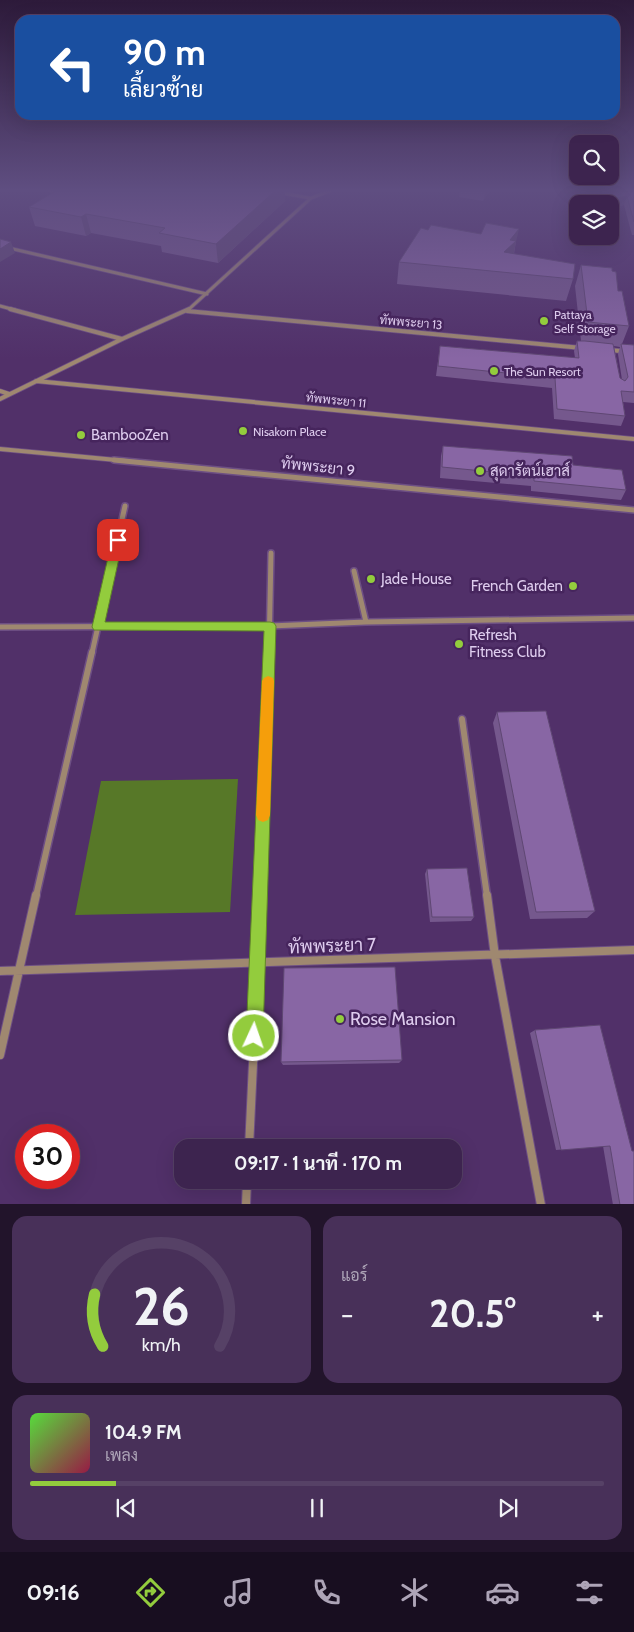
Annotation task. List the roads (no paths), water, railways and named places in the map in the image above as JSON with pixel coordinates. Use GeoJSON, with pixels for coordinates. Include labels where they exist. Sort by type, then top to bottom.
{"type":"FeatureCollection","features":[{"type":"Feature","properties":{"kind":"street"},"geometry":{"type":"LineString","coordinates":[[1,246],[208,294]]}},
{"type":"Feature","properties":{"kind":"street"},"geometry":{"type":"LineString","coordinates":[[0,399],[122,339],[187,311],[259,246]]}},
{"type":"Feature","properties":{"kind":"street"},"geometry":{"type":"LineString","coordinates":[[0,306],[122,339]]}},
{"type":"Feature","properties":{"kind":"street","name":"ทัพพระยา 13"},"geometry":{"type":"LineString","coordinates":[[187,311],[586,348]]}},
{"type":"Feature","properties":{"kind":"street"},"geometry":{"type":"LineString","coordinates":[[604,350],[634,352]]}},
{"type":"Feature","properties":{"kind":"street"},"geometry":{"type":"LineString","coordinates":[[613,350],[615,360]]}},
{"type":"Feature","properties":{"kind":"street","name":"ทัพพระยา 11"},"geometry":{"type":"LineString","coordinates":[[36,381],[634,439]]}},
{"type":"Feature","properties":{"kind":"street"},"geometry":{"type":"LineString","coordinates":[[0,391],[9,394]]}},
{"type":"Feature","properties":{"kind":"street","name":"ทัพพระยา 9"},"geometry":{"type":"LineString","coordinates":[[0,449],[634,510]]}},
{"type":"Feature","properties":{"kind":"street"},"geometry":{"type":"LineString","coordinates":[[0,1055],[125,506]]}},
{"type":"Feature","properties":{"kind":"street"},"geometry":{"type":"LineString","coordinates":[[249,1139],[258,962],[271,553]]}},
{"type":"Feature","properties":{"kind":"street"},"geometry":{"type":"LineString","coordinates":[[354,571],[366,622]]}},
{"type":"Feature","properties":{"kind":"street"},"geometry":{"type":"LineString","coordinates":[[0,627],[270,626],[366,622],[634,618]]}},
{"type":"Feature","properties":{"kind":"street"},"geometry":{"type":"LineString","coordinates":[[462,720],[495,956],[541,1204]]}},
{"type":"Feature","properties":{"kind":"street","name":"ทัพพระยา 7"},"geometry":{"type":"LineString","coordinates":[[0,971],[634,950]]}},
{"type":"Feature","properties":{"kind":"street"},"geometry":{"type":"LineString","coordinates":[[246,1204],[247,1189]]}},
{"type":"Feature","properties":{"kind":"place","name":"Pattaya Self Storage"},"geometry":{"type":"Point","coordinates":[544,321]}},
{"type":"Feature","properties":{"kind":"place","name":"The Sun Resort"},"geometry":{"type":"Point","coordinates":[494,371]}},
{"type":"Feature","properties":{"kind":"place","name":"Nisakorn Place"},"geometry":{"type":"Point","coordinates":[243,431]}},
{"type":"Feature","properties":{"kind":"place","name":"BambooZen"},"geometry":{"type":"Point","coordinates":[81,435]}},
{"type":"Feature","properties":{"kind":"place","name":"สุดารัตน์เฮาส์"},"geometry":{"type":"Point","coordinates":[480,471]}},
{"type":"Feature","properties":{"kind":"place","name":"Jade House"},"geometry":{"type":"Point","coordinates":[371,579]}},
{"type":"Feature","properties":{"kind":"place","name":"French Garden"},"geometry":{"type":"Point","coordinates":[573,586]}},
{"type":"Feature","properties":{"kind":"place","name":"Refresh Fitness Club"},"geometry":{"type":"Point","coordinates":[459,644]}},
{"type":"Feature","properties":{"kind":"place","name":"Rose Mansion"},"geometry":{"type":"Point","coordinates":[340,1019]}}]}
